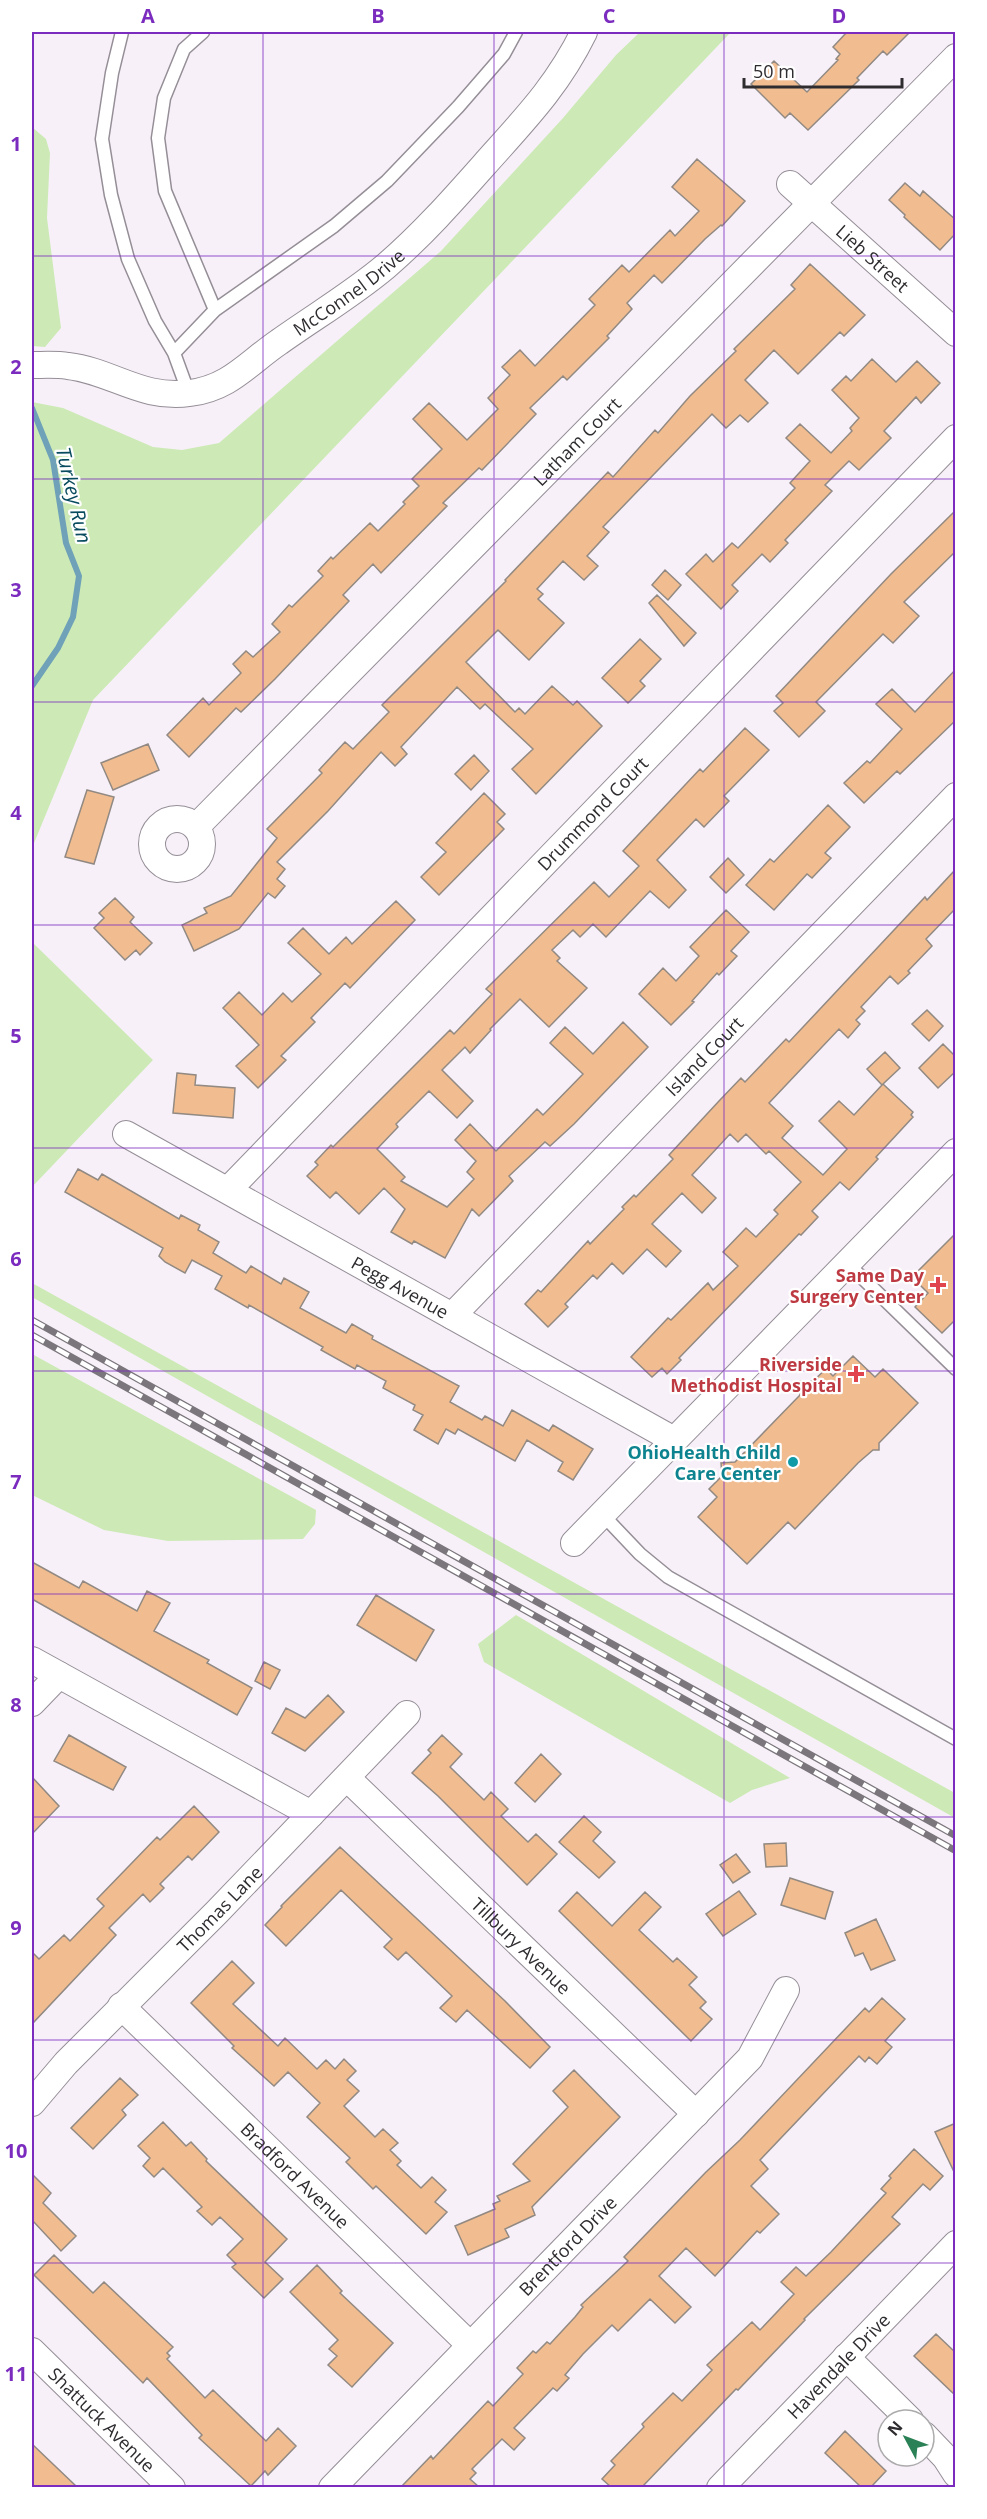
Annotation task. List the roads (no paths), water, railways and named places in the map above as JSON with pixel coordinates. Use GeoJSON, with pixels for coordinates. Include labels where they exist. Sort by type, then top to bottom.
{"type":"FeatureCollection","features":[{"type":"Feature","properties":{"kind":"street","name":"McConnel Drive"},"geometry":{"type":"LineString","coordinates":[[32,365],[69,366],[106,376],[133,388],[160,394],[189,394],[210,389],[237,376],[273,346],[385,267],[428,227],[549,92],[569,62],[584,32]]}},
{"type":"Feature","properties":{"kind":"street","name":"Latham Court"},"geometry":{"type":"LineString","coordinates":[[196,827],[956,57]]}},
{"type":"Feature","properties":{"kind":"street","name":"Lieb Street"},"geometry":{"type":"LineString","coordinates":[[790,184],[956,333]]}},
{"type":"Feature","properties":{"kind":"street","name":"Drummond Court"},"geometry":{"type":"LineString","coordinates":[[228,1190],[956,438]]}},
{"type":"Feature","properties":{"kind":"street","name":"Island Court"},"geometry":{"type":"LineString","coordinates":[[452,1316],[956,796]]}},
{"type":"Feature","properties":{"kind":"street","name":"Pegg Avenue"},"geometry":{"type":"LineString","coordinates":[[126,1134],[674,1440]]}},
{"type":"Feature","properties":{"kind":"street"},"geometry":{"type":"LineString","coordinates":[[574,1543],[956,1152]]}},
{"type":"Feature","properties":{"kind":"street"},"geometry":{"type":"LineString","coordinates":[[32,1660],[311,1814]]}},
{"type":"Feature","properties":{"kind":"street"},"geometry":{"type":"LineString","coordinates":[[32,1703],[59,1675]]}},
{"type":"Feature","properties":{"kind":"street","name":"Thomas Lane"},"geometry":{"type":"LineString","coordinates":[[32,2103],[66,2063],[217,1912],[407,1714]]}},
{"type":"Feature","properties":{"kind":"street","name":"Tillbury Avenue"},"geometry":{"type":"LineString","coordinates":[[347,1778],[696,2114]]}},
{"type":"Feature","properties":{"kind":"street","name":"Brentford Drive"},"geometry":{"type":"LineString","coordinates":[[332,2487],[750,2058],[786,1990]]}},
{"type":"Feature","properties":{"kind":"street","name":"Bradford Avenue"},"geometry":{"type":"LineString","coordinates":[[121,2006],[470,2345]]}},
{"type":"Feature","properties":{"kind":"street","name":"Havendale Drive"},"geometry":{"type":"LineString","coordinates":[[720,2487],[956,2244]]}},
{"type":"Feature","properties":{"kind":"street","name":"Shattuck Avenue"},"geometry":{"type":"LineString","coordinates":[[32,2351],[172,2487]]}},
{"type":"Feature","properties":{"kind":"street"},"geometry":{"type":"LineString","coordinates":[[846,2357],[898,2408]]}},
{"type":"Feature","properties":{"kind":"street"},"geometry":{"type":"LineString","coordinates":[[936,2448],[956,2474]]}},
{"type":"Feature","properties":{"kind":"lane"},"geometry":{"type":"LineString","coordinates":[[122,32],[112,73],[102,139],[111,195],[128,259],[155,321],[174,353],[189,394]]}},
{"type":"Feature","properties":{"kind":"lane"},"geometry":{"type":"LineString","coordinates":[[203,32],[184,49],[164,98],[158,138],[165,191],[215,309]]}},
{"type":"Feature","properties":{"kind":"lane"},"geometry":{"type":"LineString","coordinates":[[174,353],[215,309],[334,226],[387,181],[451,115],[504,54],[516,32]]}},
{"type":"Feature","properties":{"kind":"lane"},"geometry":{"type":"LineString","coordinates":[[847,1263],[956,1370]]}},
{"type":"Feature","properties":{"kind":"lane"},"geometry":{"type":"LineString","coordinates":[[602,1514],[640,1554],[668,1577],[956,1739]]}},
{"type":"Feature","properties":{"kind":"waterway","name":"Turkey Run"},"geometry":{"type":"LineString","coordinates":[[32,408],[53,460],[66,543],[79,576],[73,617],[58,648],[32,686]]}},
{"type":"Feature","properties":{"kind":"railway"},"geometry":{"type":"LineString","coordinates":[[32,1320],[956,1836]]}},
{"type":"Feature","properties":{"kind":"railway"},"geometry":{"type":"LineString","coordinates":[[32,1335],[956,1851]]}},
{"type":"Feature","properties":{"kind":"place","name":"Same Day Surgery Center"},"geometry":{"type":"Point","coordinates":[938,1285]}},
{"type":"Feature","properties":{"kind":"place","name":"Riverside Methodist Hospital"},"geometry":{"type":"Point","coordinates":[856,1374]}},
{"type":"Feature","properties":{"kind":"place","name":"OhioHealth Child Care Center"},"geometry":{"type":"Point","coordinates":[793,1462]}}]}
